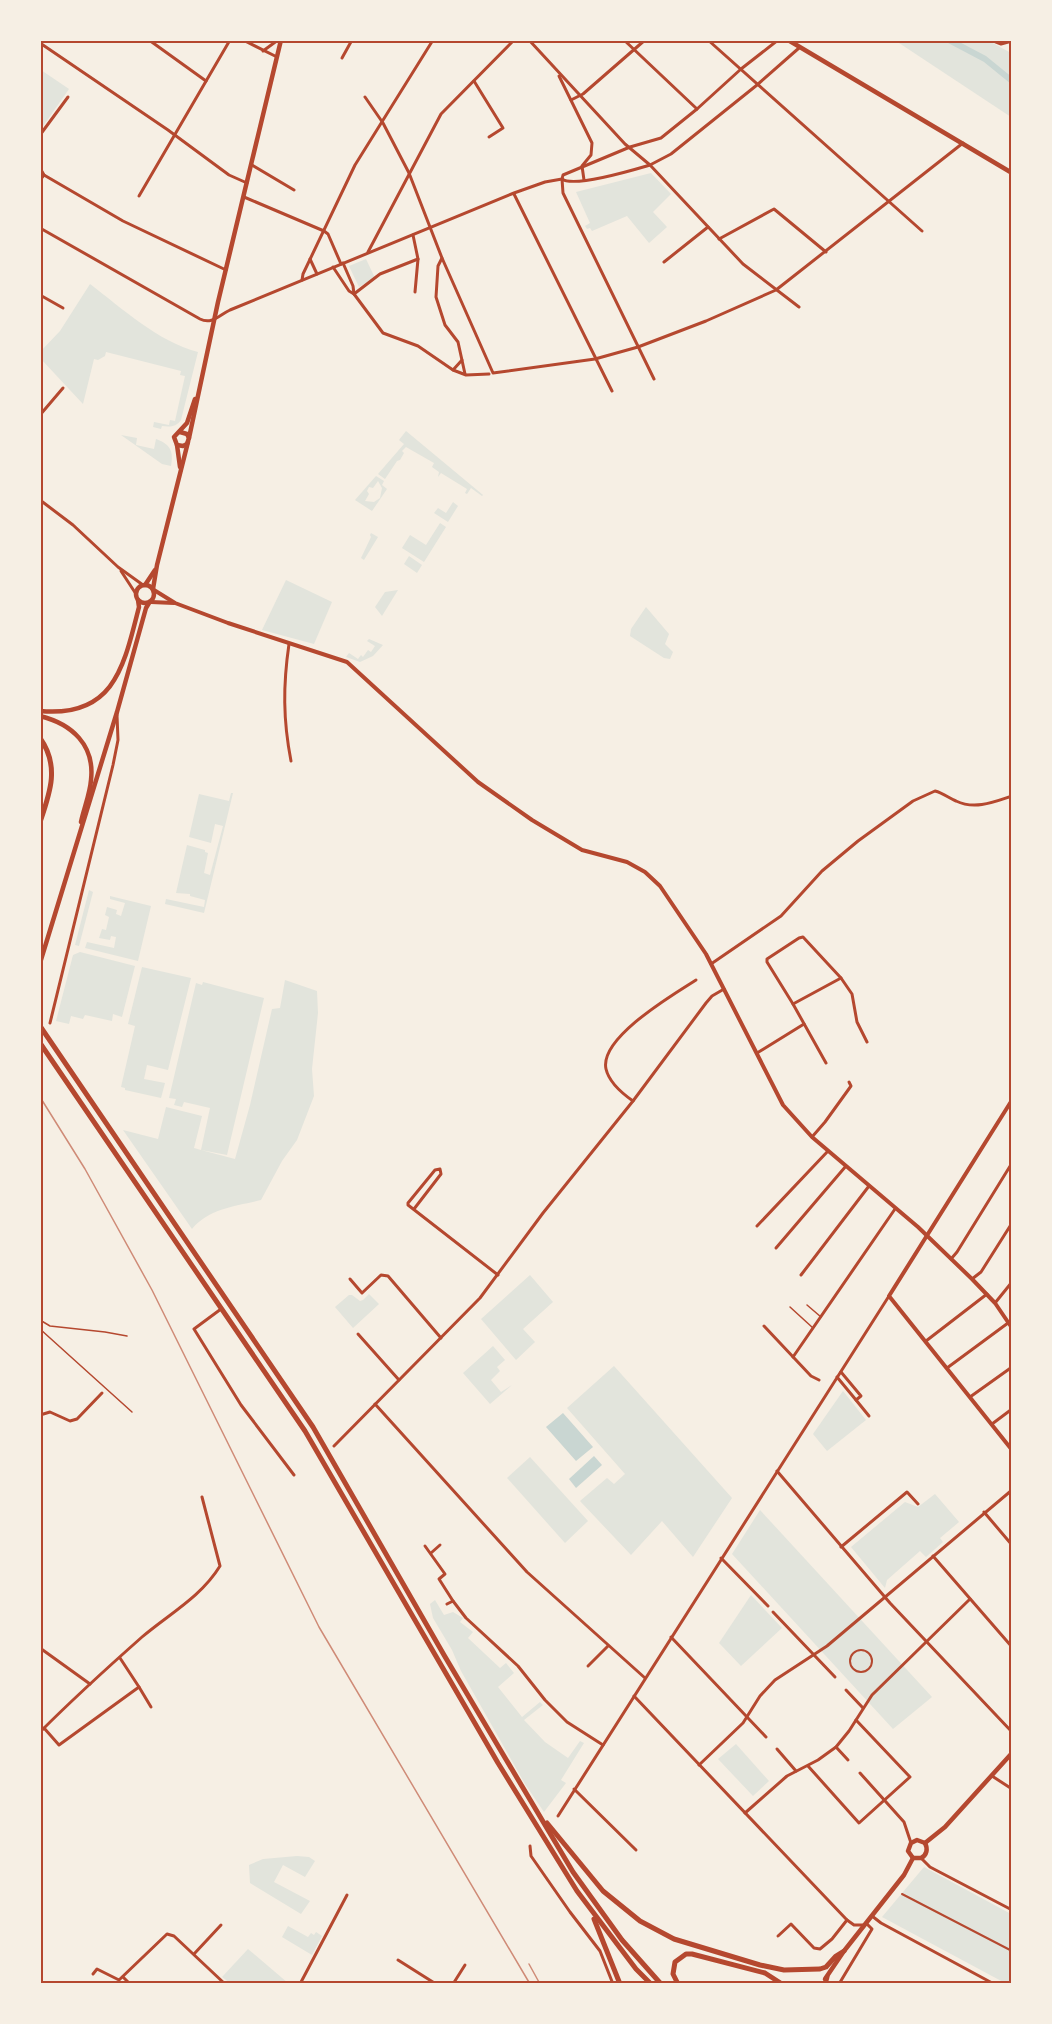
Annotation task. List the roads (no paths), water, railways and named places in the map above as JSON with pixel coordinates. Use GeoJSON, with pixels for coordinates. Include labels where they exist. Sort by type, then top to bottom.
{"type":"FeatureCollection","features":[{"type":"Feature","properties":{"kind":"highway"},"geometry":{"type":"LineString","coordinates":[[40,738],[51,761],[53,778],[40,822]]}},
{"type":"Feature","properties":{"kind":"highway"},"geometry":{"type":"LineString","coordinates":[[40,1024],[313,1427],[444,1655],[593,1902],[640,1963],[661,1983]]}},
{"type":"Feature","properties":{"kind":"highway"},"geometry":{"type":"LineString","coordinates":[[40,1043],[305,1431],[498,1763],[590,1910],[636,1969],[651,1983]]}},
{"type":"Feature","properties":{"kind":"highway"},"geometry":{"type":"LineString","coordinates":[[531,1802],[603,1891],[640,1921],[674,1939],[777,1969],[820,1969],[844,1952]]}},
{"type":"Feature","properties":{"kind":"highway"},"geometry":{"type":"LineString","coordinates":[[590,1910],[620,1983]]}},
{"type":"Feature","properties":{"kind":"highway"},"geometry":{"type":"LineString","coordinates":[[678,1983],[673,1974],[675,1962],[686,1954],[765,1973],[782,1983]]}},
{"type":"Feature","properties":{"kind":"highway"},"geometry":{"type":"LineString","coordinates":[[824,1983],[827,1977]]}},
{"type":"Feature","properties":{"kind":"main road"},"geometry":{"type":"LineString","coordinates":[[40,963],[117,712],[146,608],[155,594],[153,589],[157,565],[189,440],[279,40]]}},
{"type":"Feature","properties":{"kind":"main road"},"geometry":{"type":"LineString","coordinates":[[788,40],[963,143],[1011,174]]}},
{"type":"Feature","properties":{"kind":"main road"},"geometry":{"type":"LineString","coordinates":[[180,473],[174,437],[187,423],[200,385]]}},
{"type":"Feature","properties":{"kind":"main road"},"geometry":{"type":"LineString","coordinates":[[180,432],[185,432],[189,440]]}},
{"type":"Feature","properties":{"kind":"main road"},"geometry":{"type":"LineString","coordinates":[[177,445],[183,446],[189,440]]}},
{"type":"Feature","properties":{"kind":"main road"},"geometry":{"type":"LineString","coordinates":[[40,711],[64,711],[97,700],[106,692],[118,674],[128,643],[139,607],[136,594],[157,565]]}},
{"type":"Feature","properties":{"kind":"main road"},"geometry":{"type":"LineString","coordinates":[[144,585],[153,589]]}},
{"type":"Feature","properties":{"kind":"main road"},"geometry":{"type":"LineString","coordinates":[[138,600],[143,604],[150,602]]}},
{"type":"Feature","properties":{"kind":"main road"},"geometry":{"type":"LineString","coordinates":[[40,716],[56,720],[72,730],[85,746],[91,763],[91,783],[84,806],[78,842]]}},
{"type":"Feature","properties":{"kind":"main road"},"geometry":{"type":"LineString","coordinates":[[40,955],[45,949]]}},
{"type":"Feature","properties":{"kind":"main road"},"geometry":{"type":"LineString","coordinates":[[925,1843],[945,1827],[1011,1753]]}},
{"type":"Feature","properties":{"kind":"main road"},"geometry":{"type":"LineString","coordinates":[[913,1858],[908,1851],[910,1843],[917,1840],[925,1843]]}},
{"type":"Feature","properties":{"kind":"main road"},"geometry":{"type":"LineString","coordinates":[[913,1858],[921,1858],[927,1852],[925,1843]]}},
{"type":"Feature","properties":{"kind":"main road"},"geometry":{"type":"LineString","coordinates":[[827,1977],[904,1875],[913,1858]]}},
{"type":"Feature","properties":{"kind":"street"},"geometry":{"type":"LineString","coordinates":[[149,40],[206,81]]}},
{"type":"Feature","properties":{"kind":"street"},"geometry":{"type":"LineString","coordinates":[[139,196],[230,40]]}},
{"type":"Feature","properties":{"kind":"street"},"geometry":{"type":"LineString","coordinates":[[243,40],[277,57]]}},
{"type":"Feature","properties":{"kind":"street"},"geometry":{"type":"LineString","coordinates":[[263,51],[279,40]]}},
{"type":"Feature","properties":{"kind":"street"},"geometry":{"type":"LineString","coordinates":[[342,58],[352,40]]}},
{"type":"Feature","properties":{"kind":"street"},"geometry":{"type":"LineString","coordinates":[[303,280],[303,274],[355,165],[433,40]]}},
{"type":"Feature","properties":{"kind":"street"},"geometry":{"type":"LineString","coordinates":[[368,253],[441,114],[514,40]]}},
{"type":"Feature","properties":{"kind":"street"},"geometry":{"type":"LineString","coordinates":[[529,40],[557,73],[650,165],[743,264],[799,307]]}},
{"type":"Feature","properties":{"kind":"street"},"geometry":{"type":"LineString","coordinates":[[624,40],[697,109]]}},
{"type":"Feature","properties":{"kind":"street"},"geometry":{"type":"LineString","coordinates":[[571,100],[580,96],[645,40]]}},
{"type":"Feature","properties":{"kind":"street"},"geometry":{"type":"LineString","coordinates":[[708,40],[922,231]]}},
{"type":"Feature","properties":{"kind":"street"},"geometry":{"type":"LineString","coordinates":[[654,379],[563,193],[563,175],[630,147],[662,138],[778,40]]}},
{"type":"Feature","properties":{"kind":"street"},"geometry":{"type":"LineString","coordinates":[[991,40],[1001,44],[1011,41]]}},
{"type":"Feature","properties":{"kind":"street"},"geometry":{"type":"LineString","coordinates":[[40,43],[229,175],[248,183]]}},
{"type":"Feature","properties":{"kind":"street"},"geometry":{"type":"LineString","coordinates":[[40,228],[200,319],[215,320],[230,310],[342,263],[544,182],[562,179],[570,182],[584,180],[650,165],[671,154],[757,85],[799,47]]}},
{"type":"Feature","properties":{"kind":"street"},"geometry":{"type":"LineString","coordinates":[[557,73],[591,140],[593,149],[591,155],[582,166],[584,180]]}},
{"type":"Feature","properties":{"kind":"street"},"geometry":{"type":"LineString","coordinates":[[474,81],[503,128],[489,137]]}},
{"type":"Feature","properties":{"kind":"street"},"geometry":{"type":"LineString","coordinates":[[40,135],[68,97]]}},
{"type":"Feature","properties":{"kind":"street"},"geometry":{"type":"LineString","coordinates":[[365,97],[383,123],[409,173],[491,374]]}},
{"type":"Feature","properties":{"kind":"street"},"geometry":{"type":"LineString","coordinates":[[333,267],[383,333],[418,346],[453,370],[466,375],[491,374],[595,359],[638,347],[706,321],[776,290],[963,143]]}},
{"type":"Feature","properties":{"kind":"street"},"geometry":{"type":"LineString","coordinates":[[252,165],[294,190]]}},
{"type":"Feature","properties":{"kind":"street"},"geometry":{"type":"LineString","coordinates":[[40,168],[44,175],[123,221],[226,270]]}},
{"type":"Feature","properties":{"kind":"street"},"geometry":{"type":"LineString","coordinates":[[40,180],[44,175]]}},
{"type":"Feature","properties":{"kind":"street"},"geometry":{"type":"LineString","coordinates":[[514,194],[612,391]]}},
{"type":"Feature","properties":{"kind":"street"},"geometry":{"type":"LineString","coordinates":[[244,197],[328,234],[353,286],[354,294]]}},
{"type":"Feature","properties":{"kind":"street"},"geometry":{"type":"LineString","coordinates":[[719,239],[774,209],[826,252]]}},
{"type":"Feature","properties":{"kind":"street"},"geometry":{"type":"LineString","coordinates":[[664,262],[708,227]]}},
{"type":"Feature","properties":{"kind":"street"},"geometry":{"type":"LineString","coordinates":[[413,235],[418,259],[415,292]]}},
{"type":"Feature","properties":{"kind":"street"},"geometry":{"type":"LineString","coordinates":[[442,258],[438,266],[436,297],[445,325],[458,342],[466,375]]}},
{"type":"Feature","properties":{"kind":"street"},"geometry":{"type":"LineString","coordinates":[[310,259],[317,274]]}},
{"type":"Feature","properties":{"kind":"street"},"geometry":{"type":"LineString","coordinates":[[354,294],[380,274],[418,259]]}},
{"type":"Feature","properties":{"kind":"street"},"geometry":{"type":"LineString","coordinates":[[40,295],[63,308]]}},
{"type":"Feature","properties":{"kind":"street"},"geometry":{"type":"LineString","coordinates":[[453,370],[462,360]]}},
{"type":"Feature","properties":{"kind":"street"},"geometry":{"type":"LineString","coordinates":[[40,415],[63,388]]}},
{"type":"Feature","properties":{"kind":"street"},"geometry":{"type":"LineString","coordinates":[[40,500],[73,525],[118,567],[144,585]]}},
{"type":"Feature","properties":{"kind":"street"},"geometry":{"type":"LineString","coordinates":[[118,567],[136,594]]}},
{"type":"Feature","properties":{"kind":"street"},"geometry":{"type":"LineString","coordinates":[[153,589],[175,603],[347,662],[469,774],[532,820],[582,850],[627,862],[645,872],[660,886],[673,904],[711,964],[783,1105],[812,1137],[927,1235],[972,1279],[987,1294],[1011,1328]]}},
{"type":"Feature","properties":{"kind":"street"},"geometry":{"type":"LineString","coordinates":[[150,602],[175,603]]}},
{"type":"Feature","properties":{"kind":"street"},"geometry":{"type":"LineString","coordinates":[[289,644],[284,678],[285,734],[291,762]]}},
{"type":"Feature","properties":{"kind":"street"},"geometry":{"type":"LineString","coordinates":[[50,1023],[113,765],[118,740],[117,712]]}},
{"type":"Feature","properties":{"kind":"street"},"geometry":{"type":"LineString","coordinates":[[102,762],[108,760],[113,765]]}},
{"type":"Feature","properties":{"kind":"street"},"geometry":{"type":"LineString","coordinates":[[711,964],[781,916],[822,871],[888,818],[920,797],[935,791],[975,806],[1011,796]]}},
{"type":"Feature","properties":{"kind":"street"},"geometry":{"type":"LineString","coordinates":[[826,1063],[794,1004],[766,962],[767,959],[802,937],[841,978],[852,994],[857,1022],[867,1041]]}},
{"type":"Feature","properties":{"kind":"street"},"geometry":{"type":"LineString","coordinates":[[794,1004],[841,978]]}},
{"type":"Feature","properties":{"kind":"street"},"geometry":{"type":"LineString","coordinates":[[633,1101],[618,1088],[608,1074],[607,1060],[612,1048],[639,1018],[696,980]]}},
{"type":"Feature","properties":{"kind":"street"},"geometry":{"type":"LineString","coordinates":[[334,1446],[480,1298],[706,1003],[712,996],[724,989]]}},
{"type":"Feature","properties":{"kind":"street"},"geometry":{"type":"LineString","coordinates":[[756,1054],[804,1024]]}},
{"type":"Feature","properties":{"kind":"street"},"geometry":{"type":"LineString","coordinates":[[812,1137],[851,1086],[849,1082]]}},
{"type":"Feature","properties":{"kind":"street"},"geometry":{"type":"LineString","coordinates":[[558,1816],[1011,1100]]}},
{"type":"Feature","properties":{"kind":"street"},"geometry":{"type":"LineString","coordinates":[[757,1226],[828,1151]]}},
{"type":"Feature","properties":{"kind":"street"},"geometry":{"type":"LineString","coordinates":[[951,1259],[1011,1162]]}},
{"type":"Feature","properties":{"kind":"street"},"geometry":{"type":"LineString","coordinates":[[776,1248],[846,1166]]}},
{"type":"Feature","properties":{"kind":"street"},"geometry":{"type":"LineString","coordinates":[[414,1209],[441,1174],[440,1169],[435,1170],[408,1205],[498,1275]]}},
{"type":"Feature","properties":{"kind":"street"},"geometry":{"type":"LineString","coordinates":[[801,1275],[869,1186]]}},
{"type":"Feature","properties":{"kind":"street"},"geometry":{"type":"LineString","coordinates":[[794,1357],[896,1209]]}},
{"type":"Feature","properties":{"kind":"street"},"geometry":{"type":"LineString","coordinates":[[972,1279],[981,1272],[1011,1223]]}},
{"type":"Feature","properties":{"kind":"street"},"geometry":{"type":"LineString","coordinates":[[350,1279],[362,1293],[381,1275],[388,1276],[441,1338]]}},
{"type":"Feature","properties":{"kind":"street"},"geometry":{"type":"LineString","coordinates":[[994,1304],[1011,1282]]}},
{"type":"Feature","properties":{"kind":"street"},"geometry":{"type":"LineString","coordinates":[[926,1341],[987,1294]]}},
{"type":"Feature","properties":{"kind":"street"},"geometry":{"type":"LineString","coordinates":[[889,1296],[1011,1450]]}},
{"type":"Feature","properties":{"kind":"street"},"geometry":{"type":"LineString","coordinates":[[222,1308],[194,1329],[241,1405],[294,1475]]}},
{"type":"Feature","properties":{"kind":"street"},"geometry":{"type":"LineString","coordinates":[[947,1368],[1008,1322]]}},
{"type":"Feature","properties":{"kind":"street"},"geometry":{"type":"LineString","coordinates":[[764,1326],[811,1376],[819,1380]]}},
{"type":"Feature","properties":{"kind":"street"},"geometry":{"type":"LineString","coordinates":[[358,1334],[399,1380]]}},
{"type":"Feature","properties":{"kind":"street"},"geometry":{"type":"LineString","coordinates":[[970,1397],[1011,1367]]}},
{"type":"Feature","properties":{"kind":"street"},"geometry":{"type":"LineString","coordinates":[[841,1372],[861,1396],[856,1400]]}},
{"type":"Feature","properties":{"kind":"street"},"geometry":{"type":"LineString","coordinates":[[837,1377],[869,1416]]}},
{"type":"Feature","properties":{"kind":"street"},"geometry":{"type":"LineString","coordinates":[[40,1415],[50,1412],[70,1421],[77,1419],[102,1393]]}},
{"type":"Feature","properties":{"kind":"street"},"geometry":{"type":"LineString","coordinates":[[375,1404],[527,1572],[645,1678]]}},
{"type":"Feature","properties":{"kind":"street"},"geometry":{"type":"LineString","coordinates":[[991,1425],[1011,1409]]}},
{"type":"Feature","properties":{"kind":"street"},"geometry":{"type":"LineString","coordinates":[[777,1471],[884,1597],[1011,1732]]}},
{"type":"Feature","properties":{"kind":"street"},"geometry":{"type":"LineString","coordinates":[[699,1765],[731,1736],[747,1718],[760,1696],[775,1680],[793,1666],[813,1656],[1011,1490]]}},
{"type":"Feature","properties":{"kind":"street"},"geometry":{"type":"LineString","coordinates":[[841,1547],[907,1492],[918,1504]]}},
{"type":"Feature","properties":{"kind":"street"},"geometry":{"type":"LineString","coordinates":[[40,1732],[144,1636],[198,1594],[220,1566],[202,1497]]}},
{"type":"Feature","properties":{"kind":"street"},"geometry":{"type":"LineString","coordinates":[[984,1512],[1011,1545]]}},
{"type":"Feature","properties":{"kind":"street"},"geometry":{"type":"LineString","coordinates":[[431,1553],[440,1545]]}},
{"type":"Feature","properties":{"kind":"street"},"geometry":{"type":"LineString","coordinates":[[425,1546],[445,1574],[439,1579],[466,1618],[518,1666],[567,1722],[603,1745]]}},
{"type":"Feature","properties":{"kind":"street"},"geometry":{"type":"LineString","coordinates":[[933,1556],[1011,1647]]}},
{"type":"Feature","properties":{"kind":"street"},"geometry":{"type":"LineString","coordinates":[[722,1558],[768,1606]]}},
{"type":"Feature","properties":{"kind":"street"},"geometry":{"type":"LineString","coordinates":[[447,1604],[453,1601]]}},
{"type":"Feature","properties":{"kind":"street"},"geometry":{"type":"LineString","coordinates":[[745,1813],[781,1781],[836,1747],[872,1695],[971,1601]]}},
{"type":"Feature","properties":{"kind":"street"},"geometry":{"type":"LineString","coordinates":[[773,1612],[835,1677]]}},
{"type":"Feature","properties":{"kind":"street"},"geometry":{"type":"LineString","coordinates":[[671,1637],[766,1737]]}},
{"type":"Feature","properties":{"kind":"street"},"geometry":{"type":"LineString","coordinates":[[588,1666],[608,1646]]}},
{"type":"Feature","properties":{"kind":"street"},"geometry":{"type":"LineString","coordinates":[[40,1648],[90,1684]]}},
{"type":"Feature","properties":{"kind":"street"},"geometry":{"type":"LineString","coordinates":[[863,1651],[871,1658],[871,1664],[867,1670],[860,1672],[853,1668],[850,1660],[854,1654],[863,1651]]}},
{"type":"Feature","properties":{"kind":"street"},"geometry":{"type":"LineString","coordinates":[[120,1658],[151,1707]]}},
{"type":"Feature","properties":{"kind":"street"},"geometry":{"type":"LineString","coordinates":[[44,1728],[59,1745],[139,1686]]}},
{"type":"Feature","properties":{"kind":"street"},"geometry":{"type":"LineString","coordinates":[[846,1690],[863,1708]]}},
{"type":"Feature","properties":{"kind":"street"},"geometry":{"type":"LineString","coordinates":[[634,1696],[847,1920],[854,1925],[865,1924],[872,1929],[839,1983]]}},
{"type":"Feature","properties":{"kind":"street"},"geometry":{"type":"LineString","coordinates":[[808,1766],[859,1823],[910,1777],[856,1720]]}},
{"type":"Feature","properties":{"kind":"street"},"geometry":{"type":"LineString","coordinates":[[836,1747],[848,1760]]}},
{"type":"Feature","properties":{"kind":"street"},"geometry":{"type":"LineString","coordinates":[[777,1749],[796,1771]]}},
{"type":"Feature","properties":{"kind":"street"},"geometry":{"type":"LineString","coordinates":[[860,1773],[904,1822],[910,1843]]}},
{"type":"Feature","properties":{"kind":"street"},"geometry":{"type":"LineString","coordinates":[[992,1776],[1011,1789]]}},
{"type":"Feature","properties":{"kind":"street"},"geometry":{"type":"LineString","coordinates":[[574,1789],[636,1850]]}},
{"type":"Feature","properties":{"kind":"street"},"geometry":{"type":"LineString","coordinates":[[908,1831],[917,1840]]}},
{"type":"Feature","properties":{"kind":"street"},"geometry":{"type":"LineString","coordinates":[[530,1845],[531,1856],[600,1951],[613,1983]]}},
{"type":"Feature","properties":{"kind":"street"},"geometry":{"type":"LineString","coordinates":[[921,1858],[935,1870],[1011,1910]]}},
{"type":"Feature","properties":{"kind":"street"},"geometry":{"type":"LineString","coordinates":[[902,1894],[1011,1951]]}},
{"type":"Feature","properties":{"kind":"street"},"geometry":{"type":"LineString","coordinates":[[300,1983],[347,1895]]}},
{"type":"Feature","properties":{"kind":"street"},"geometry":{"type":"LineString","coordinates":[[872,1916],[881,1923],[994,1983]]}},
{"type":"Feature","properties":{"kind":"street"},"geometry":{"type":"LineString","coordinates":[[778,1936],[790,1924],[814,1948],[820,1949],[832,1939],[847,1920]]}},
{"type":"Feature","properties":{"kind":"street"},"geometry":{"type":"LineString","coordinates":[[194,1954],[221,1925]]}},
{"type":"Feature","properties":{"kind":"street"},"geometry":{"type":"LineString","coordinates":[[93,1974],[98,1970],[119,1980],[167,1934],[174,1936],[222,1983]]}},
{"type":"Feature","properties":{"kind":"street"},"geometry":{"type":"LineString","coordinates":[[398,1960],[436,1983]]}},
{"type":"Feature","properties":{"kind":"street"},"geometry":{"type":"LineString","coordinates":[[453,1983],[465,1965]]}},
{"type":"Feature","properties":{"kind":"street"},"geometry":{"type":"LineString","coordinates":[[123,1977],[130,1983]]}},
{"type":"Feature","properties":{"kind":"lane"},"geometry":{"type":"LineString","coordinates":[[807,1305],[821,1317]]}},
{"type":"Feature","properties":{"kind":"lane"},"geometry":{"type":"LineString","coordinates":[[790,1306],[814,1329]]}},
{"type":"Feature","properties":{"kind":"lane"},"geometry":{"type":"LineString","coordinates":[[40,1320],[50,1326],[127,1336]]}},
{"type":"Feature","properties":{"kind":"lane"},"geometry":{"type":"LineString","coordinates":[[40,1329],[132,1412]]}},
{"type":"Feature","properties":{"kind":"waterway"},"geometry":{"type":"LineString","coordinates":[[949,40],[985,59],[1012,81]]}},
{"type":"Feature","properties":{"kind":"railway"},"geometry":{"type":"LineString","coordinates":[[40,1097],[85,1169],[152,1290],[319,1627],[530,1984]]}},
{"type":"Feature","properties":{"kind":"railway"},"geometry":{"type":"LineString","coordinates":[[529,1964],[540,1984]]}}]}
